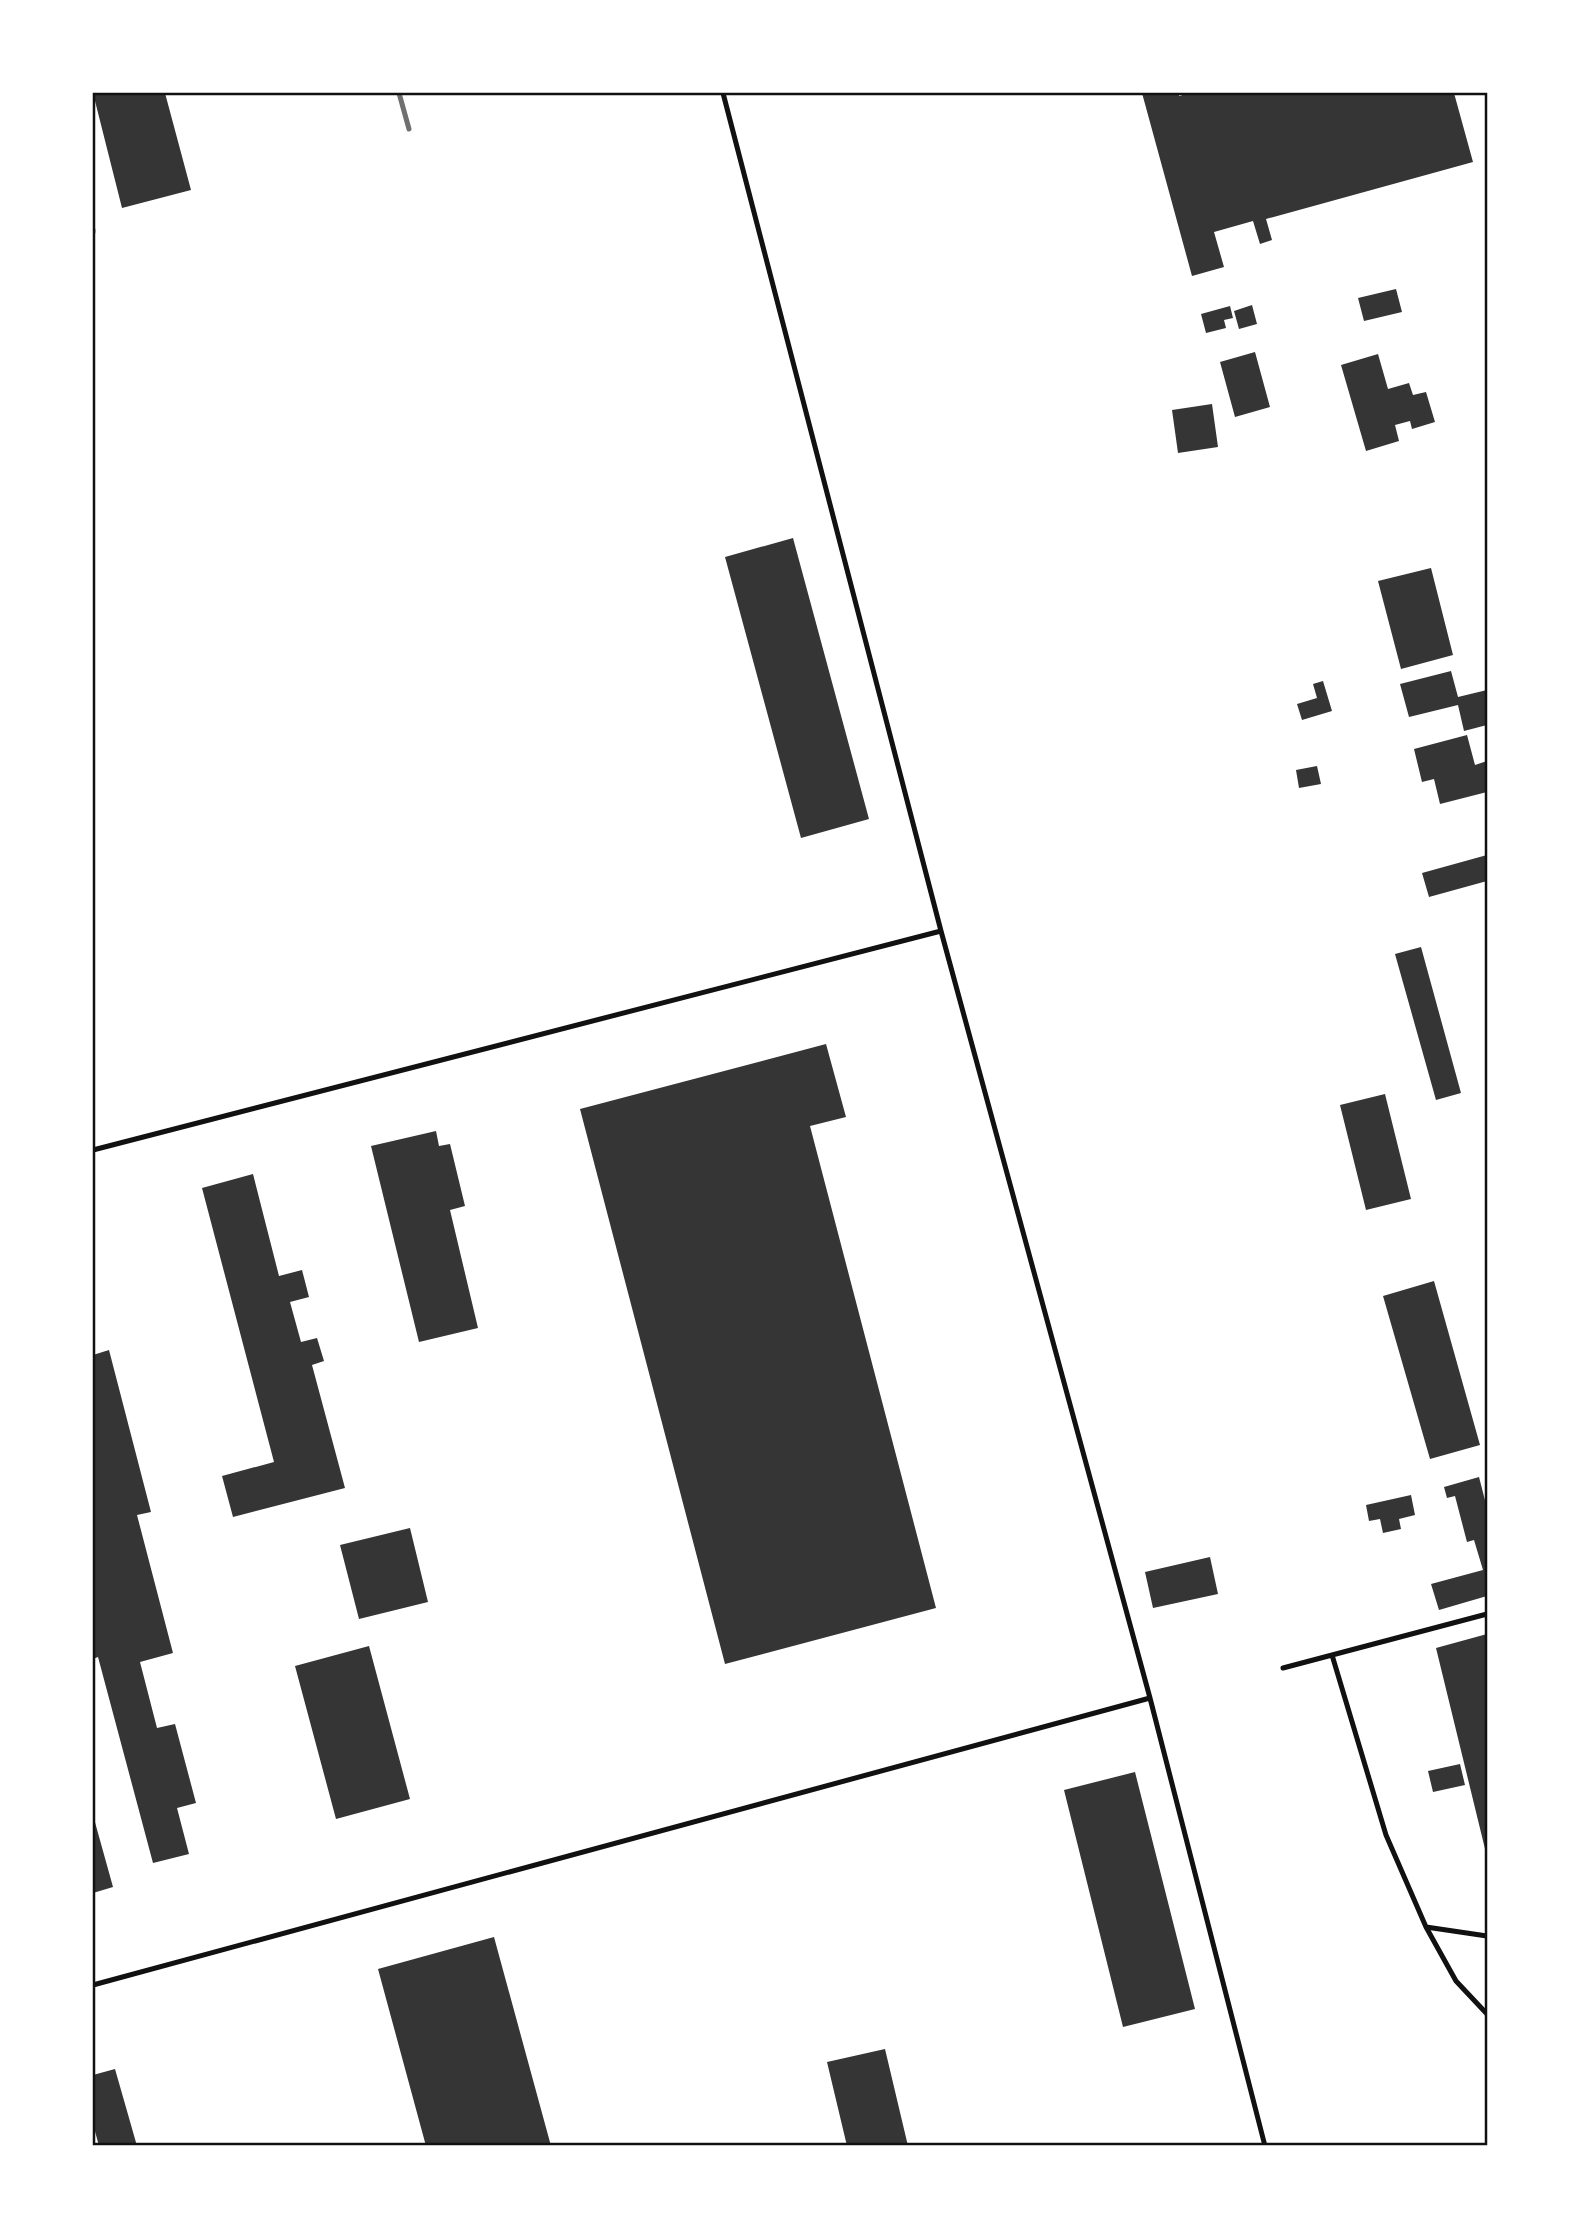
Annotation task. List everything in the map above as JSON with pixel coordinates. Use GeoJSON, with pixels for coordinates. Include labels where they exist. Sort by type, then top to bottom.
{"type":"FeatureCollection","features":[{"type":"Feature","properties":{"kind":"lane"},"geometry":{"type":"LineString","coordinates":[[723,93],[941,931],[1150,1698],[1265,2146]]}},
{"type":"Feature","properties":{"kind":"lane"},"geometry":{"type":"LineString","coordinates":[[93,1150],[941,931]]}},
{"type":"Feature","properties":{"kind":"lane"},"geometry":{"type":"LineString","coordinates":[[1283,1668],[1487,1614]]}},
{"type":"Feature","properties":{"kind":"lane"},"geometry":{"type":"LineString","coordinates":[[1332,1655],[1387,1835],[1426,1927],[1456,1981],[1487,2014]]}},
{"type":"Feature","properties":{"kind":"lane"},"geometry":{"type":"LineString","coordinates":[[93,1985],[1150,1698]]}},
{"type":"Feature","properties":{"kind":"lane"},"geometry":{"type":"LineString","coordinates":[[1426,1927],[1487,1936]]}},
{"type":"Feature","properties":{"kind":"building"},"geometry":{"type":"Polygon","coordinates":[[[93,93],[165,93],[191,190],[122,208],[93,93]]]}},
{"type":"Feature","properties":{"kind":"building"},"geometry":{"type":"Polygon","coordinates":[[[1142,93],[1179,93],[1179,96],[1190,93],[1454,93],[1473,162],[1266,219],[1272,240],[1260,244],[1253,221],[1214,232],[1224,267],[1192,276],[1142,93]]]}},
{"type":"Feature","properties":{"kind":"building"},"geometry":{"type":"Polygon","coordinates":[[[1396,289],[1402,312],[1364,321],[1358,298],[1396,289]]]}},
{"type":"Feature","properties":{"kind":"building"},"geometry":{"type":"Polygon","coordinates":[[[1252,305],[1257,324],[1239,329],[1234,311],[1252,305]]]}},
{"type":"Feature","properties":{"kind":"building"},"geometry":{"type":"Polygon","coordinates":[[[1230,306],[1233,318],[1224,320],[1226,328],[1206,333],[1201,314],[1230,306]]]}},
{"type":"Feature","properties":{"kind":"building"},"geometry":{"type":"Polygon","coordinates":[[[1255,352],[1270,407],[1235,417],[1220,362],[1255,352]]]}},
{"type":"Feature","properties":{"kind":"building"},"geometry":{"type":"Polygon","coordinates":[[[1378,354],[1388,389],[1409,383],[1413,395],[1426,392],[1435,422],[1412,429],[1410,421],[1395,425],[1399,441],[1366,451],[1341,365],[1378,354]]]}},
{"type":"Feature","properties":{"kind":"building"},"geometry":{"type":"Polygon","coordinates":[[[1212,404],[1218,447],[1178,453],[1172,410],[1212,404]]]}},
{"type":"Feature","properties":{"kind":"building"},"geometry":{"type":"Polygon","coordinates":[[[793,538],[869,819],[801,838],[725,557],[793,538]]]}},
{"type":"Feature","properties":{"kind":"building"},"geometry":{"type":"Polygon","coordinates":[[[1431,568],[1453,655],[1401,669],[1378,581],[1431,568]]]}},
{"type":"Feature","properties":{"kind":"building"},"geometry":{"type":"Polygon","coordinates":[[[1451,671],[1458,697],[1487,690],[1487,725],[1464,731],[1458,705],[1409,717],[1400,684],[1451,671]]]}},
{"type":"Feature","properties":{"kind":"building"},"geometry":{"type":"Polygon","coordinates":[[[1323,681],[1332,711],[1302,720],[1297,704],[1317,698],[1313,684],[1323,681]]]}},
{"type":"Feature","properties":{"kind":"building"},"geometry":{"type":"Polygon","coordinates":[[[1467,735],[1475,765],[1487,761],[1487,792],[1440,804],[1434,779],[1422,782],[1414,749],[1467,735]]]}},
{"type":"Feature","properties":{"kind":"building"},"geometry":{"type":"Polygon","coordinates":[[[1317,766],[1321,784],[1299,788],[1296,770],[1317,766]]]}},
{"type":"Feature","properties":{"kind":"building"},"geometry":{"type":"Polygon","coordinates":[[[1487,855],[1487,881],[1429,897],[1422,873],[1487,855]]]}},
{"type":"Feature","properties":{"kind":"building"},"geometry":{"type":"Polygon","coordinates":[[[1421,947],[1461,1093],[1436,1100],[1395,954],[1421,947]]]}},
{"type":"Feature","properties":{"kind":"building"},"geometry":{"type":"Polygon","coordinates":[[[826,1044],[846,1117],[810,1126],[936,1608],[725,1664],[580,1109],[826,1044]]]}},
{"type":"Feature","properties":{"kind":"building"},"geometry":{"type":"Polygon","coordinates":[[[1385,1094],[1411,1199],[1366,1210],[1340,1105],[1385,1094]]]}},
{"type":"Feature","properties":{"kind":"building"},"geometry":{"type":"Polygon","coordinates":[[[436,1131],[439,1146],[450,1144],[465,1206],[450,1210],[478,1328],[419,1342],[371,1146],[436,1131]]]}},
{"type":"Feature","properties":{"kind":"building"},"geometry":{"type":"Polygon","coordinates":[[[253,1174],[279,1276],[302,1270],[309,1297],[290,1302],[301,1342],[317,1338],[324,1361],[312,1365],[345,1488],[233,1517],[222,1476],[274,1462],[202,1188],[253,1174]]]}},
{"type":"Feature","properties":{"kind":"building"},"geometry":{"type":"Polygon","coordinates":[[[1434,1281],[1480,1445],[1430,1459],[1383,1296],[1434,1281]]]}},
{"type":"Feature","properties":{"kind":"building"},"geometry":{"type":"Polygon","coordinates":[[[109,1350],[151,1512],[137,1515],[173,1653],[140,1662],[157,1728],[175,1724],[196,1803],[177,1808],[189,1854],[153,1863],[98,1657],[93,1659],[93,1355],[109,1350]]]}},
{"type":"Feature","properties":{"kind":"building"},"geometry":{"type":"Polygon","coordinates":[[[1479,1477],[1487,1508],[1487,1596],[1439,1610],[1431,1584],[1483,1570],[1474,1540],[1467,1542],[1455,1496],[1447,1498],[1444,1487],[1479,1477]]]}},
{"type":"Feature","properties":{"kind":"building"},"geometry":{"type":"Polygon","coordinates":[[[1411,1495],[1415,1515],[1399,1519],[1401,1529],[1383,1533],[1380,1519],[1369,1521],[1366,1505],[1411,1495]]]}},
{"type":"Feature","properties":{"kind":"building"},"geometry":{"type":"Polygon","coordinates":[[[410,1528],[428,1602],[359,1619],[340,1545],[410,1528]]]}},
{"type":"Feature","properties":{"kind":"building"},"geometry":{"type":"Polygon","coordinates":[[[1210,1557],[1218,1594],[1153,1608],[1145,1572],[1210,1557]]]}},
{"type":"Feature","properties":{"kind":"building"},"geometry":{"type":"Polygon","coordinates":[[[1487,1634],[1487,1853],[1486,1853],[1436,1648],[1487,1634]]]}},
{"type":"Feature","properties":{"kind":"building"},"geometry":{"type":"Polygon","coordinates":[[[369,1646],[410,1799],[336,1819],[295,1666],[369,1646]]]}},
{"type":"Feature","properties":{"kind":"building"},"geometry":{"type":"Polygon","coordinates":[[[1460,1764],[1465,1785],[1433,1792],[1428,1771],[1460,1764]]]}},
{"type":"Feature","properties":{"kind":"building"},"geometry":{"type":"Polygon","coordinates":[[[1135,1772],[1195,2009],[1123,2027],[1064,1790],[1135,1772]]]}},
{"type":"Feature","properties":{"kind":"building"},"geometry":{"type":"Polygon","coordinates":[[[93,1815],[113,1887],[93,1893],[93,1815]]]}},
{"type":"Feature","properties":{"kind":"building"},"geometry":{"type":"Polygon","coordinates":[[[494,1937],[551,2146],[426,2146],[378,1969],[494,1937]]]}},
{"type":"Feature","properties":{"kind":"building"},"geometry":{"type":"Polygon","coordinates":[[[885,2049],[908,2146],[847,2146],[827,2062],[885,2049]]]}},
{"type":"Feature","properties":{"kind":"building"},"geometry":{"type":"Polygon","coordinates":[[[115,2069],[137,2146],[99,2146],[93,2124],[93,2075],[115,2069]]]}},
{"type":"Feature","properties":{"kind":"railway"},"geometry":{"type":"LineString","coordinates":[[399,93],[409,129]]}}]}
